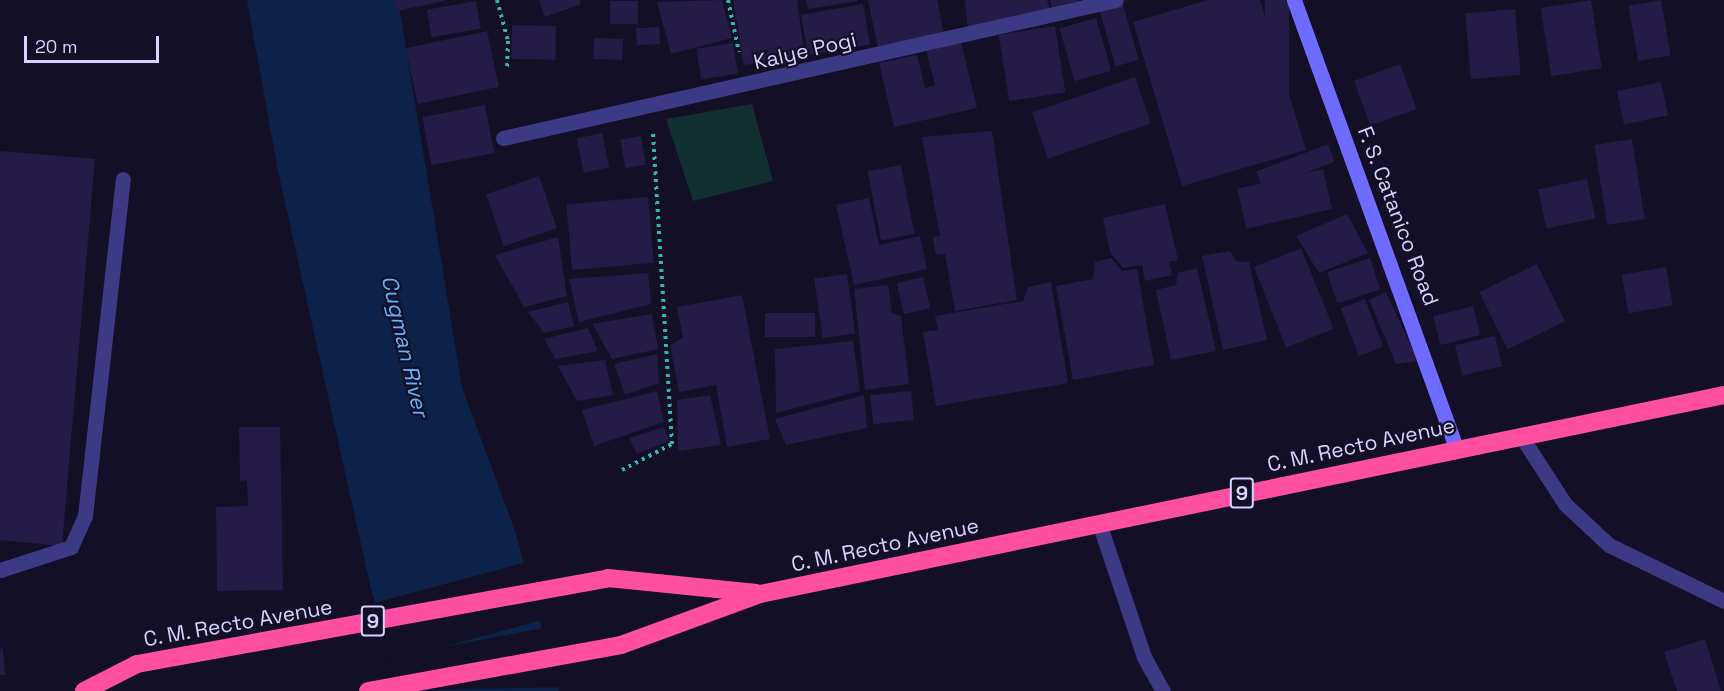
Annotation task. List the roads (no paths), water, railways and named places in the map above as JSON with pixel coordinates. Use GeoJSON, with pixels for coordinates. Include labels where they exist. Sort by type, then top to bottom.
{"type":"FeatureCollection","features":[{"type":"Feature","properties":{"kind":"highway","name":"C. M. Recto Avenue"},"geometry":{"type":"LineString","coordinates":[[368,691],[621,645],[760,594],[1456,448],[1724,395]]}},
{"type":"Feature","properties":{"kind":"highway","name":"C. M. Recto Avenue"},"geometry":{"type":"LineString","coordinates":[[84,691],[137,664],[608,578],[760,594]]}},
{"type":"Feature","properties":{"kind":"street","name":"Kalye Pogi"},"geometry":{"type":"LineString","coordinates":[[503,138],[746,86],[1116,0]]}},
{"type":"Feature","properties":{"kind":"street","name":"F. S. Catanico Road"},"geometry":{"type":"LineString","coordinates":[[1294,0],[1401,282],[1456,448]]}},
{"type":"Feature","properties":{"kind":"street"},"geometry":{"type":"LineString","coordinates":[[0,570],[71,547],[85,516],[123,179]]}},
{"type":"Feature","properties":{"kind":"street"},"geometry":{"type":"LineString","coordinates":[[1521,436],[1565,504],[1609,545],[1724,601]]}},
{"type":"Feature","properties":{"kind":"street"},"geometry":{"type":"LineString","coordinates":[[1099,523],[1144,657],[1163,691]]}},
{"type":"Feature","properties":{"kind":"water","name":"Cugman River"},"geometry":{"type":"Polygon","coordinates":[[[247,0],[398,0],[462,387],[515,531],[559,691],[402,691],[371,589],[278,171],[247,0]]]}}]}
